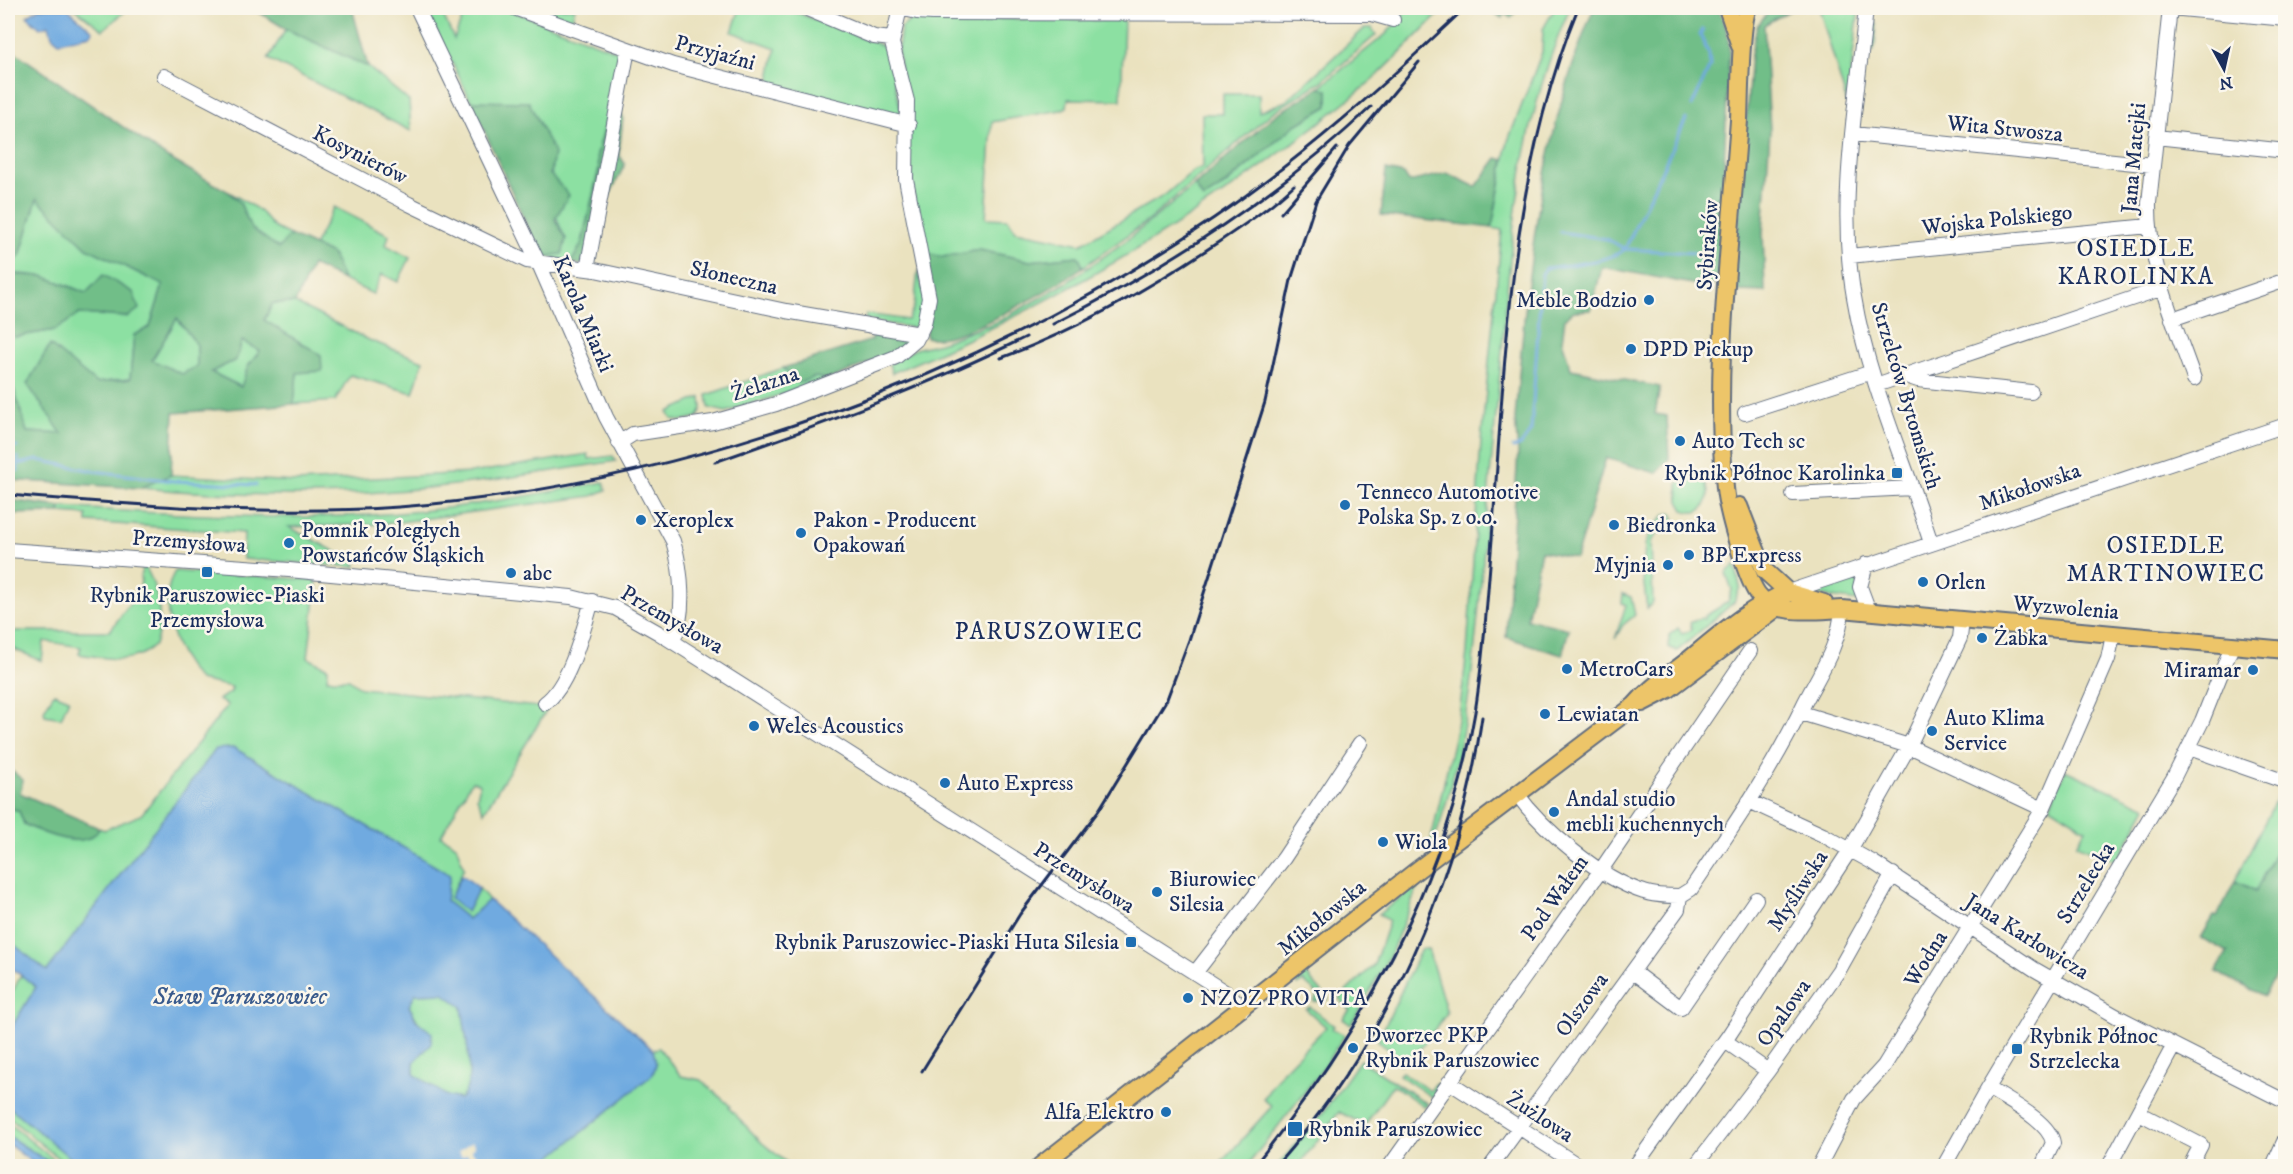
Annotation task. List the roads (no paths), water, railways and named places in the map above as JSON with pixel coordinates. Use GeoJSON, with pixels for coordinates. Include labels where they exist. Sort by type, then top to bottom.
{"type":"FeatureCollection","features":[{"type":"Feature","properties":{"kind":"main road"},"geometry":{"type":"LineString","coordinates":[[1727,8],[1743,57]]}},
{"type":"Feature","properties":{"kind":"main road","name":"Sybiraków"},"geometry":{"type":"LineString","coordinates":[[1749,8],[1743,57],[1721,393],[1725,490],[1735,531],[1753,585],[1772,604]]}},
{"type":"Feature","properties":{"kind":"main road","name":"Sybiraków"},"geometry":{"type":"LineString","coordinates":[[1745,32],[1761,8]]}},
{"type":"Feature","properties":{"kind":"main road","name":"Sybiraków"},"geometry":{"type":"LineString","coordinates":[[1724,463],[1759,562],[1764,570],[1788,592]]}},
{"type":"Feature","properties":{"kind":"main road","name":"Mikołowska"},"geometry":{"type":"LineString","coordinates":[[1040,1167],[1517,794],[1634,706],[1648,690],[1743,615],[1772,604],[1788,592]]}},
{"type":"Feature","properties":{"kind":"main road","name":"Wyzwolenia"},"geometry":{"type":"LineString","coordinates":[[1788,592],[1842,609]]}},
{"type":"Feature","properties":{"kind":"main road","name":"Wyzwolenia"},"geometry":{"type":"LineString","coordinates":[[1772,604],[2286,650]]}},
{"type":"Feature","properties":{"kind":"street","name":"Karola Miarki"},"geometry":{"type":"LineString","coordinates":[[417,8],[539,264],[619,443],[667,528],[675,548],[680,620],[673,641]]}},
{"type":"Feature","properties":{"kind":"street","name":"Przyjaźni"},"geometry":{"type":"LineString","coordinates":[[514,8],[682,68],[909,125]]}},
{"type":"Feature","properties":{"kind":"street"},"geometry":{"type":"LineString","coordinates":[[805,8],[874,37],[892,39]]}},
{"type":"Feature","properties":{"kind":"street"},"geometry":{"type":"LineString","coordinates":[[918,337],[929,309],[929,298],[906,179],[909,125],[906,92],[892,39],[900,8],[933,13],[1372,14],[1393,20]]}},
{"type":"Feature","properties":{"kind":"street","name":"Strzelców Bytomskich"},"geometry":{"type":"LineString","coordinates":[[1866,8],[1848,205],[1849,256],[1856,311],[1874,378],[1931,543]]}},
{"type":"Feature","properties":{"kind":"street"},"geometry":{"type":"LineString","coordinates":[[2170,8],[2286,20]]}},
{"type":"Feature","properties":{"kind":"street","name":"Jana Matejki"},"geometry":{"type":"LineString","coordinates":[[2170,8],[2153,165],[2149,226],[2163,288],[2194,379]]}},
{"type":"Feature","properties":{"kind":"street"},"geometry":{"type":"LineString","coordinates":[[587,269],[628,49]]}},
{"type":"Feature","properties":{"kind":"street","name":"Kosynierów"},"geometry":{"type":"LineString","coordinates":[[164,76],[409,204],[526,261],[539,264]]}},
{"type":"Feature","properties":{"kind":"street","name":"Wita Stwosza"},"geometry":{"type":"LineString","coordinates":[[1853,135],[2153,165]]}},
{"type":"Feature","properties":{"kind":"street"},"geometry":{"type":"LineString","coordinates":[[2156,137],[2286,151]]}},
{"type":"Feature","properties":{"kind":"street","name":"Wojska Polskiego"},"geometry":{"type":"LineString","coordinates":[[1849,256],[2149,226]]}},
{"type":"Feature","properties":{"kind":"street","name":"Słoneczna"},"geometry":{"type":"LineString","coordinates":[[539,264],[587,269],[918,337]]}},
{"type":"Feature","properties":{"kind":"street"},"geometry":{"type":"LineString","coordinates":[[2172,318],[2286,280]]}},
{"type":"Feature","properties":{"kind":"street"},"geometry":{"type":"LineString","coordinates":[[1744,413],[1874,378],[1903,375],[2163,288]]}},
{"type":"Feature","properties":{"kind":"street","name":"Żelazna"},"geometry":{"type":"LineString","coordinates":[[619,443],[633,434],[713,422],[786,400],[896,357],[918,337]]}},
{"type":"Feature","properties":{"kind":"street"},"geometry":{"type":"LineString","coordinates":[[1903,375],[1918,380],[2031,392]]}},
{"type":"Feature","properties":{"kind":"street","name":"Mikołowska"},"geometry":{"type":"LineString","coordinates":[[1788,592],[2286,425]]}},
{"type":"Feature","properties":{"kind":"street"},"geometry":{"type":"LineString","coordinates":[[1793,494],[1912,488]]}},
{"type":"Feature","properties":{"kind":"street","name":"Przemysłowa"},"geometry":{"type":"LineString","coordinates":[[8,550],[368,577],[592,601],[627,614],[1232,996],[1243,1009]]}},
{"type":"Feature","properties":{"kind":"street"},"geometry":{"type":"LineString","coordinates":[[1866,564],[1860,587],[1869,611]]}},
{"type":"Feature","properties":{"kind":"street"},"geometry":{"type":"LineString","coordinates":[[545,703],[554,697],[579,645],[592,601]]}},
{"type":"Feature","properties":{"kind":"street","name":"Olszowa"},"geometry":{"type":"LineString","coordinates":[[1491,1167],[1678,909],[1680,896],[1692,889],[1749,801],[1825,668],[1837,638],[1842,609]]}},
{"type":"Feature","properties":{"kind":"street","name":"Myśliwska"},"geometry":{"type":"LineString","coordinates":[[1635,1167],[1725,1041],[1850,850],[1909,746],[1960,638],[1962,621]]}},
{"type":"Feature","properties":{"kind":"street","name":"Wodna"},"geometry":{"type":"LineString","coordinates":[[1819,1167],[1854,1099],[1884,1066],[2043,809],[2108,659],[2113,635]]}},
{"type":"Feature","properties":{"kind":"street","name":"Strzelecka"},"geometry":{"type":"LineString","coordinates":[[1944,1167],[1988,1088],[2189,748],[2232,646]]}},
{"type":"Feature","properties":{"kind":"street","name":"Pod Wałem"},"geometry":{"type":"LineString","coordinates":[[1390,1167],[1601,870],[1750,651]]}},
{"type":"Feature","properties":{"kind":"street"},"geometry":{"type":"LineString","coordinates":[[1801,713],[1909,746],[2043,809]]}},
{"type":"Feature","properties":{"kind":"street"},"geometry":{"type":"LineString","coordinates":[[1195,973],[1284,858],[1360,743]]}},
{"type":"Feature","properties":{"kind":"street"},"geometry":{"type":"LineString","coordinates":[[2189,748],[2286,782]]}},
{"type":"Feature","properties":{"kind":"street"},"geometry":{"type":"LineString","coordinates":[[1517,794],[1540,819],[1601,870],[1642,892],[1680,896]]}},
{"type":"Feature","properties":{"kind":"street","name":"Jana Karłowicza"},"geometry":{"type":"LineString","coordinates":[[1749,801],[1850,850],[1893,874],[2052,980],[2174,1047],[2286,1102]]}},
{"type":"Feature","properties":{"kind":"street","name":"Opalowa"},"geometry":{"type":"LineString","coordinates":[[1695,1167],[1768,1071],[1839,970],[1893,874]]}},
{"type":"Feature","properties":{"kind":"street"},"geometry":{"type":"LineString","coordinates":[[1633,972],[1681,1008],[1756,899]]}},
{"type":"Feature","properties":{"kind":"street"},"geometry":{"type":"LineString","coordinates":[[1725,1041],[1768,1071]]}},
{"type":"Feature","properties":{"kind":"street"},"geometry":{"type":"LineString","coordinates":[[2109,1167],[2174,1047]]}},
{"type":"Feature","properties":{"kind":"street","name":"Żużlowa"},"geometry":{"type":"LineString","coordinates":[[1449,1082],[1519,1127],[1572,1165]]}},
{"type":"Feature","properties":{"kind":"street"},"geometry":{"type":"LineString","coordinates":[[1988,1088],[2038,1121],[2050,1132],[2052,1146],[2042,1167]]}},
{"type":"Feature","properties":{"kind":"street"},"geometry":{"type":"LineString","coordinates":[[2139,1113],[2201,1145],[2190,1167]]}},
{"type":"Feature","properties":{"kind":"street"},"geometry":{"type":"LineString","coordinates":[[2273,1167],[2286,1137]]}},
{"type":"Feature","properties":{"kind":"water"},"geometry":{"type":"Polygon","coordinates":[[[39,8],[67,8],[93,31],[90,35],[59,42],[52,36],[49,25],[40,28],[27,16],[39,8]]]}},
{"type":"Feature","properties":{"kind":"water","name":"Staw Paruszowiec"},"geometry":{"type":"Polygon","coordinates":[[[234,748],[450,875],[446,901],[468,919],[489,900],[653,1050],[656,1064],[653,1074],[540,1166],[80,1166],[8,1106],[8,1033],[36,987],[8,965],[8,940],[47,971],[216,749],[234,748]],[[443,993],[415,994],[409,1006],[416,1020],[432,1033],[431,1044],[414,1062],[414,1074],[447,1096],[460,1099],[465,1092],[469,1070],[462,1007],[443,993]]]}},
{"type":"Feature","properties":{"kind":"water"},"geometry":{"type":"Polygon","coordinates":[[[462,875],[479,888],[467,912],[450,898],[462,875]]]}},
{"type":"Feature","properties":{"kind":"water"},"geometry":{"type":"Polygon","coordinates":[[[8,1136],[55,1166],[37,1166],[8,1144],[8,1136]]]}},
{"type":"Feature","properties":{"kind":"waterway"},"geometry":{"type":"LineString","coordinates":[[1692,106],[1710,66],[1709,54],[1700,35],[1703,29]]}},
{"type":"Feature","properties":{"kind":"waterway"},"geometry":{"type":"LineString","coordinates":[[1513,448],[1521,445],[1531,431],[1542,274],[1546,268],[1599,260],[1625,249],[1686,119]]}},
{"type":"Feature","properties":{"kind":"waterway"},"geometry":{"type":"LineString","coordinates":[[1560,232],[1607,239],[1625,249],[1694,253],[1709,267]]}},
{"type":"Feature","properties":{"kind":"waterway"},"geometry":{"type":"LineString","coordinates":[[8,445],[17,447]]}},
{"type":"Feature","properties":{"kind":"waterway"},"geometry":{"type":"LineString","coordinates":[[18,457],[18,471]]}},
{"type":"Feature","properties":{"kind":"waterway"},"geometry":{"type":"LineString","coordinates":[[18,464],[38,460],[94,471],[174,481],[256,485]]}},
{"type":"Feature","properties":{"kind":"railway"},"geometry":{"type":"LineString","coordinates":[[8,495],[154,506],[252,510],[399,507],[506,495],[613,475],[720,448],[825,414],[928,374],[1027,328],[1123,275],[1214,218],[1313,144],[1465,8]]}},
{"type":"Feature","properties":{"kind":"railway"},"geometry":{"type":"LineString","coordinates":[[1254,1166],[1330,1063],[1364,1009],[1394,953],[1421,896],[1443,837],[1462,775],[1475,712],[1482,657],[1505,353],[1522,212],[1536,143],[1554,75],[1578,8]]}},
{"type":"Feature","properties":{"kind":"railway"},"geometry":{"type":"LineString","coordinates":[[922,1071],[1020,914],[1099,810],[1167,699],[1189,640],[1265,402],[1291,280],[1316,201],[1349,146],[1419,62]]}},
{"type":"Feature","properties":{"kind":"railway"},"geometry":{"type":"LineString","coordinates":[[1053,324],[1138,278],[1220,227],[1298,170],[1371,107]]}},
{"type":"Feature","properties":{"kind":"railway"},"geometry":{"type":"LineString","coordinates":[[1281,213],[1337,148]]}},
{"type":"Feature","properties":{"kind":"railway"},"geometry":{"type":"LineString","coordinates":[[1001,358],[1057,335],[1137,293],[1189,262],[1245,224],[1294,185]]}},
{"type":"Feature","properties":{"kind":"railway"},"geometry":{"type":"LineString","coordinates":[[715,462],[872,404],[1026,337]]}},
{"type":"Feature","properties":{"kind":"railway"},"geometry":{"type":"LineString","coordinates":[[1276,1166],[1316,1117],[1352,1066],[1384,1012],[1412,957],[1436,899],[1455,840],[1471,779],[1482,717]]}},
{"type":"Feature","properties":{"kind":"place","name":"Meble Bodzio"},"geometry":{"type":"Point","coordinates":[1649,300]}},
{"type":"Feature","properties":{"kind":"place","name":"DPD Pickup"},"geometry":{"type":"Point","coordinates":[1631,349]}},
{"type":"Feature","properties":{"kind":"place","name":"Auto Tech sc"},"geometry":{"type":"Point","coordinates":[1680,441]}},
{"type":"Feature","properties":{"kind":"place","name":"Rybnik Północ Karolinka"},"geometry":{"type":"Point","coordinates":[1897,473]}},
{"type":"Feature","properties":{"kind":"place","name":"Tenneco Automotive Polska Sp. z o.o."},"geometry":{"type":"Point","coordinates":[1345,505]}},
{"type":"Feature","properties":{"kind":"place","name":"Xeroplex"},"geometry":{"type":"Point","coordinates":[641,520]}},
{"type":"Feature","properties":{"kind":"place","name":"Biedronka"},"geometry":{"type":"Point","coordinates":[1614,525]}},
{"type":"Feature","properties":{"kind":"place","name":"Pakon - Producent Opakowań"},"geometry":{"type":"Point","coordinates":[801,533]}},
{"type":"Feature","properties":{"kind":"place","name":"Pomnik Poległych Powstańców Śląskich"},"geometry":{"type":"Point","coordinates":[289,543]}},
{"type":"Feature","properties":{"kind":"place","name":"BP Express"},"geometry":{"type":"Point","coordinates":[1689,555]}},
{"type":"Feature","properties":{"kind":"place","name":"Myjnia"},"geometry":{"type":"Point","coordinates":[1668,565]}},
{"type":"Feature","properties":{"kind":"place","name":"Rybnik Paruszowiec-Piaski Przemysłowa"},"geometry":{"type":"Point","coordinates":[207,572]}},
{"type":"Feature","properties":{"kind":"place","name":"abc"},"geometry":{"type":"Point","coordinates":[511,573]}},
{"type":"Feature","properties":{"kind":"place","name":"Orlen"},"geometry":{"type":"Point","coordinates":[1923,582]}},
{"type":"Feature","properties":{"kind":"place","name":"Żabka"},"geometry":{"type":"Point","coordinates":[1982,638]}},
{"type":"Feature","properties":{"kind":"place","name":"MetroCars"},"geometry":{"type":"Point","coordinates":[1567,669]}},
{"type":"Feature","properties":{"kind":"place","name":"Miramar"},"geometry":{"type":"Point","coordinates":[2253,670]}},
{"type":"Feature","properties":{"kind":"place","name":"Lewiatan"},"geometry":{"type":"Point","coordinates":[1545,714]}},
{"type":"Feature","properties":{"kind":"place","name":"Weles Acoustics"},"geometry":{"type":"Point","coordinates":[754,726]}},
{"type":"Feature","properties":{"kind":"place","name":"Auto Klima Service"},"geometry":{"type":"Point","coordinates":[1932,731]}},
{"type":"Feature","properties":{"kind":"place","name":"Auto Express"},"geometry":{"type":"Point","coordinates":[945,783]}},
{"type":"Feature","properties":{"kind":"place","name":"Andal studio mebli kuchennych"},"geometry":{"type":"Point","coordinates":[1554,812]}},
{"type":"Feature","properties":{"kind":"place","name":"Wiola"},"geometry":{"type":"Point","coordinates":[1383,842]}},
{"type":"Feature","properties":{"kind":"place","name":"Biurowiec Silesia"},"geometry":{"type":"Point","coordinates":[1157,892]}},
{"type":"Feature","properties":{"kind":"place","name":"Rybnik Paruszowiec-Piaski Huta Silesia"},"geometry":{"type":"Point","coordinates":[1131,942]}},
{"type":"Feature","properties":{"kind":"place","name":"NZOZ PRO VITA"},"geometry":{"type":"Point","coordinates":[1188,998]}},
{"type":"Feature","properties":{"kind":"place","name":"Dworzec PKP Rybnik Paruszowiec"},"geometry":{"type":"Point","coordinates":[1353,1048]}},
{"type":"Feature","properties":{"kind":"place","name":"Rybnik Północ Strzelecka"},"geometry":{"type":"Point","coordinates":[2017,1049]}},
{"type":"Feature","properties":{"kind":"place","name":"Alfa Elektro"},"geometry":{"type":"Point","coordinates":[1166,1112]}},
{"type":"Feature","properties":{"kind":"place","name":"Rybnik Paruszowiec"},"geometry":{"type":"Point","coordinates":[1295,1129]}},
{"type":"Feature","properties":{"kind":"district","name":"OSIEDLE KAROLINKA"},"geometry":{"type":"Point","coordinates":[2136,263]}},
{"type":"Feature","properties":{"kind":"district","name":"OSIEDLE MARTINOWIEC"},"geometry":{"type":"Point","coordinates":[2166,560]}},
{"type":"Feature","properties":{"kind":"district","name":"PARUSZOWIEC"},"geometry":{"type":"Point","coordinates":[1049,632]}}]}
